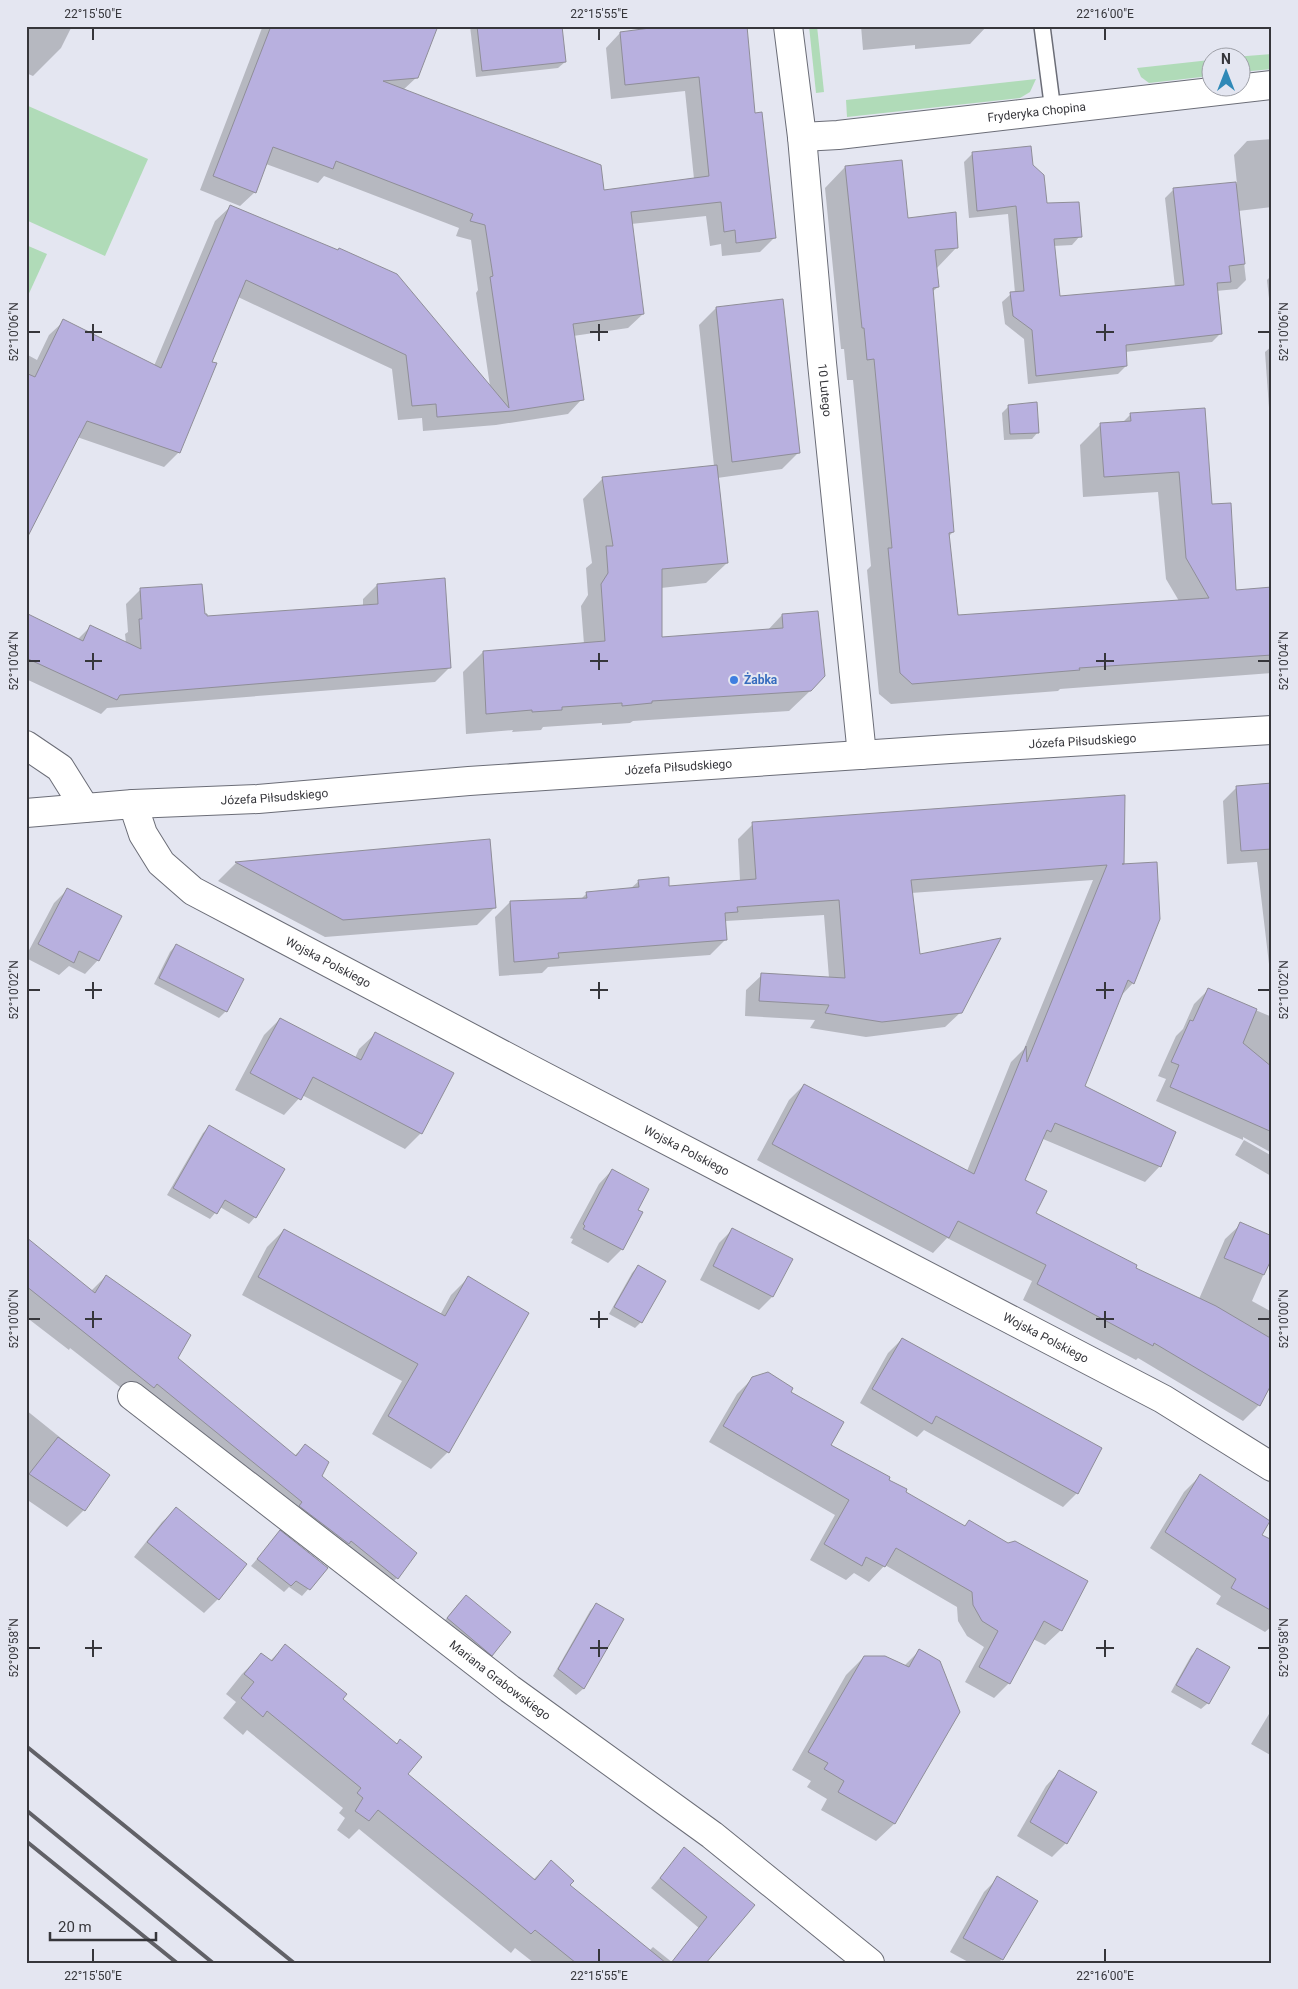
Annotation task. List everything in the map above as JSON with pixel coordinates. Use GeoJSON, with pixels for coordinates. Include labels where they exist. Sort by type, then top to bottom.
{"type":"FeatureCollection","features":[{"type":"Feature","properties":{"kind":"street","name":"10 Lutego"},"geometry":{"type":"LineString","coordinates":[[788,26],[802,137],[822,363],[862,755]]}},
{"type":"Feature","properties":{"kind":"street","name":"Fryderyka Chopina"},"geometry":{"type":"LineString","coordinates":[[802,137],[838,135],[1272,85]]}},
{"type":"Feature","properties":{"kind":"street","name":"Józefa Piłsudskiego"},"geometry":{"type":"LineString","coordinates":[[26,813],[133,804],[258,799],[469,782],[862,755],[1272,730]]}},
{"type":"Feature","properties":{"kind":"street"},"geometry":{"type":"LineString","coordinates":[[26,745],[60,768],[85,808]]}},
{"type":"Feature","properties":{"kind":"street","name":"Wojska Polskiego"},"geometry":{"type":"LineString","coordinates":[[133,804],[143,834],[161,863],[194,891],[536,1073],[1163,1398],[1272,1468]]}},
{"type":"Feature","properties":{"kind":"street","name":"Mariana Grabowskiego"},"geometry":{"type":"LineString","coordinates":[[132,1396],[510,1689],[712,1835],[870,1963]]}},
{"type":"Feature","properties":{"kind":"lane"},"geometry":{"type":"LineString","coordinates":[[1042,26],[1053,110]]}},
{"type":"Feature","properties":{"kind":"green space"},"geometry":{"type":"Polygon","coordinates":[[[809,26],[817,26],[824,92],[816,93],[809,26]]]}},
{"type":"Feature","properties":{"kind":"green space"},"geometry":{"type":"Polygon","coordinates":[[[1272,54],[1272,69],[1250,71],[1250,56],[1272,54]]]}},
{"type":"Feature","properties":{"kind":"green space"},"geometry":{"type":"Polygon","coordinates":[[[1200,61],[1200,77],[1149,83],[1141,77],[1137,68],[1200,61]]]}},
{"type":"Feature","properties":{"kind":"green space"},"geometry":{"type":"Polygon","coordinates":[[[1036,79],[1030,92],[1020,98],[847,117],[846,100],[1036,79]]]}},
{"type":"Feature","properties":{"kind":"green space"},"geometry":{"type":"Polygon","coordinates":[[[26,105],[148,159],[105,256],[26,220],[26,105]]]}},
{"type":"Feature","properties":{"kind":"green space"},"geometry":{"type":"Polygon","coordinates":[[[26,245],[47,254],[26,300],[26,245]]]}},
{"type":"Feature","properties":{"kind":"building"},"geometry":{"type":"Polygon","coordinates":[[[271,26],[438,26],[418,78],[383,81],[601,165],[604,190],[709,176],[699,77],[625,85],[620,32],[650,28],[650,26],[747,26],[755,113],[762,112],[776,238],[736,243],[735,230],[724,232],[721,202],[631,212],[644,314],[573,324],[584,400],[512,411],[437,417],[436,404],[412,406],[406,355],[246,280],[212,362],[217,363],[180,453],[87,421],[26,540],[26,373],[35,377],[63,319],[161,368],[230,205],[338,250],[339,248],[397,274],[509,408],[490,277],[493,276],[485,225],[470,221],[473,214],[336,161],[333,169],[273,147],[256,193],[213,176],[271,26]]]}},
{"type":"Feature","properties":{"kind":"building"},"geometry":{"type":"Polygon","coordinates":[[[477,26],[562,26],[566,62],[482,71],[477,26]]]}},
{"type":"Feature","properties":{"kind":"building"},"geometry":{"type":"Polygon","coordinates":[[[1031,146],[1033,165],[1044,175],[1047,203],[1079,202],[1082,237],[1054,239],[1060,296],[1184,285],[1173,188],[1236,182],[1245,264],[1229,266],[1231,282],[1217,283],[1222,334],[1126,345],[1127,366],[1036,376],[1032,330],[1013,316],[1010,292],[1024,291],[1016,206],[977,211],[972,152],[1031,146]]]}},
{"type":"Feature","properties":{"kind":"building"},"geometry":{"type":"Polygon","coordinates":[[[902,160],[908,218],[956,212],[958,248],[935,250],[939,287],[933,288],[954,532],[949,533],[958,615],[1209,598],[1186,558],[1179,472],[1104,477],[1100,423],[1131,421],[1130,413],[1205,408],[1212,504],[1231,503],[1236,590],[1272,587],[1272,655],[1079,668],[1080,670],[912,684],[900,673],[888,548],[892,548],[874,359],[867,360],[864,328],[862,328],[845,166],[902,160]]]}},
{"type":"Feature","properties":{"kind":"building"},"geometry":{"type":"Polygon","coordinates":[[[783,299],[800,453],[732,462],[716,307],[783,299]]]}},
{"type":"Feature","properties":{"kind":"building"},"geometry":{"type":"Polygon","coordinates":[[[1037,402],[1039,433],[1010,434],[1008,405],[1037,402]]]}},
{"type":"Feature","properties":{"kind":"building"},"geometry":{"type":"Polygon","coordinates":[[[717,465],[728,563],[662,569],[662,637],[783,628],[782,614],[818,611],[825,676],[811,691],[652,701],[652,703],[622,706],[622,703],[562,707],[562,710],[532,712],[532,710],[486,714],[483,651],[605,641],[601,584],[608,573],[606,546],[613,546],[602,477],[717,465]]]}},
{"type":"Feature","properties":{"kind":"building"},"geometry":{"type":"Polygon","coordinates":[[[445,578],[451,668],[120,695],[117,700],[26,658],[26,613],[83,641],[90,625],[141,649],[139,619],[142,619],[140,588],[202,584],[205,614],[207,616],[378,604],[377,584],[445,578]]]}},
{"type":"Feature","properties":{"kind":"building"},"geometry":{"type":"Polygon","coordinates":[[[1272,783],[1272,849],[1241,851],[1236,786],[1272,783]]]}},
{"type":"Feature","properties":{"kind":"building"},"geometry":{"type":"Polygon","coordinates":[[[1125,795],[1124,864],[1157,862],[1160,919],[1134,984],[1128,980],[1085,1086],[1176,1132],[1161,1167],[1055,1123],[1051,1132],[1047,1130],[1025,1180],[1047,1191],[1036,1213],[1137,1265],[1136,1268],[1216,1306],[1272,1339],[1272,1383],[1260,1406],[1154,1343],[1153,1346],[1037,1284],[1046,1265],[958,1221],[949,1238],[772,1144],[804,1084],[974,1174],[1026,1046],[1027,1062],[1107,865],[911,880],[920,954],[1001,938],[962,1013],[882,1022],[825,1013],[829,1005],[759,1001],[761,973],[845,978],[839,900],[737,907],[738,912],[725,913],[727,940],[558,953],[559,958],[514,962],[510,901],[587,898],[586,892],[639,887],[638,880],[669,877],[669,886],[756,879],[752,822],[1125,795]]]}},
{"type":"Feature","properties":{"kind":"building"},"geometry":{"type":"Polygon","coordinates":[[[490,839],[496,908],[343,920],[235,862],[490,839]]]}},
{"type":"Feature","properties":{"kind":"building"},"geometry":{"type":"Polygon","coordinates":[[[67,888],[122,916],[99,961],[79,951],[74,963],[38,944],[67,888]]]}},
{"type":"Feature","properties":{"kind":"building"},"geometry":{"type":"Polygon","coordinates":[[[176,944],[244,979],[227,1012],[159,978],[176,944]]]}},
{"type":"Feature","properties":{"kind":"building"},"geometry":{"type":"Polygon","coordinates":[[[1208,988],[1257,1009],[1243,1043],[1272,1067],[1272,1132],[1170,1087],[1179,1065],[1171,1062],[1190,1020],[1193,1021],[1208,988]]]}},
{"type":"Feature","properties":{"kind":"building"},"geometry":{"type":"Polygon","coordinates":[[[280,1018],[361,1060],[375,1032],[454,1073],[422,1134],[313,1077],[301,1100],[250,1073],[280,1018]]]}},
{"type":"Feature","properties":{"kind":"building"},"geometry":{"type":"Polygon","coordinates":[[[209,1125],[285,1169],[256,1218],[225,1200],[217,1214],[173,1188],[209,1125]]]}},
{"type":"Feature","properties":{"kind":"building"},"geometry":{"type":"Polygon","coordinates":[[[612,1169],[649,1189],[638,1210],[643,1212],[623,1250],[583,1229],[585,1226],[583,1224],[612,1169]]]}},
{"type":"Feature","properties":{"kind":"building"},"geometry":{"type":"Polygon","coordinates":[[[1240,1222],[1272,1236],[1272,1258],[1264,1275],[1224,1258],[1240,1222]]]}},
{"type":"Feature","properties":{"kind":"building"},"geometry":{"type":"Polygon","coordinates":[[[732,1228],[793,1259],[773,1297],[713,1266],[732,1228]]]}},
{"type":"Feature","properties":{"kind":"building"},"geometry":{"type":"Polygon","coordinates":[[[284,1229],[445,1316],[468,1276],[529,1313],[449,1453],[388,1416],[418,1364],[258,1277],[284,1229]]]}},
{"type":"Feature","properties":{"kind":"building"},"geometry":{"type":"Polygon","coordinates":[[[26,1237],[95,1293],[106,1275],[191,1335],[178,1358],[296,1456],[305,1444],[329,1462],[322,1476],[417,1553],[398,1579],[351,1541],[349,1544],[299,1506],[302,1502],[157,1384],[154,1388],[26,1286],[26,1237]]]}},
{"type":"Feature","properties":{"kind":"building"},"geometry":{"type":"Polygon","coordinates":[[[638,1265],[666,1281],[642,1323],[614,1307],[638,1265]]]}},
{"type":"Feature","properties":{"kind":"building"},"geometry":{"type":"Polygon","coordinates":[[[902,1338],[1102,1448],[1078,1494],[936,1416],[932,1424],[872,1389],[902,1338]]]}},
{"type":"Feature","properties":{"kind":"building"},"geometry":{"type":"Polygon","coordinates":[[[768,1372],[793,1388],[791,1392],[844,1422],[831,1445],[890,1477],[889,1480],[907,1489],[906,1492],[965,1526],[969,1520],[1008,1543],[1015,1541],[1088,1581],[1062,1631],[1044,1621],[1010,1684],[979,1667],[998,1631],[982,1621],[973,1605],[972,1592],[896,1548],[885,1567],[866,1557],[862,1566],[824,1544],[849,1500],[723,1426],[752,1377],[768,1372]]]}},
{"type":"Feature","properties":{"kind":"building"},"geometry":{"type":"Polygon","coordinates":[[[58,1437],[110,1475],[85,1511],[29,1474],[58,1437]]]}},
{"type":"Feature","properties":{"kind":"building"},"geometry":{"type":"Polygon","coordinates":[[[1200,1474],[1270,1521],[1262,1535],[1272,1540],[1272,1611],[1231,1588],[1236,1579],[1165,1532],[1200,1474]]]}},
{"type":"Feature","properties":{"kind":"building"},"geometry":{"type":"Polygon","coordinates":[[[176,1507],[247,1564],[219,1600],[147,1542],[176,1507]]]}},
{"type":"Feature","properties":{"kind":"building"},"geometry":{"type":"Polygon","coordinates":[[[280,1530],[328,1568],[310,1590],[296,1581],[291,1586],[257,1559],[280,1530]]]}},
{"type":"Feature","properties":{"kind":"building"},"geometry":{"type":"Polygon","coordinates":[[[466,1595],[511,1632],[492,1656],[447,1618],[466,1595]]]}},
{"type":"Feature","properties":{"kind":"building"},"geometry":{"type":"Polygon","coordinates":[[[596,1603],[624,1619],[584,1689],[558,1669],[596,1603]]]}},
{"type":"Feature","properties":{"kind":"building"},"geometry":{"type":"Polygon","coordinates":[[[285,1644],[347,1694],[343,1699],[397,1744],[400,1739],[422,1757],[408,1774],[535,1880],[551,1860],[574,1881],[570,1885],[666,1963],[576,1963],[535,1930],[531,1934],[378,1810],[369,1821],[355,1811],[363,1798],[357,1793],[361,1788],[267,1711],[263,1717],[241,1698],[254,1682],[244,1674],[261,1653],[272,1661],[285,1644]]]}},
{"type":"Feature","properties":{"kind":"building"},"geometry":{"type":"Polygon","coordinates":[[[1197,1648],[1230,1667],[1209,1704],[1176,1685],[1197,1648]]]}},
{"type":"Feature","properties":{"kind":"building"},"geometry":{"type":"Polygon","coordinates":[[[919,1649],[940,1661],[960,1712],[895,1824],[838,1792],[844,1781],[824,1769],[828,1763],[808,1752],[864,1656],[885,1656],[909,1667],[919,1649]]]}},
{"type":"Feature","properties":{"kind":"building"},"geometry":{"type":"Polygon","coordinates":[[[1059,1770],[1097,1792],[1067,1844],[1030,1822],[1059,1770]]]}},
{"type":"Feature","properties":{"kind":"building"},"geometry":{"type":"Polygon","coordinates":[[[684,1847],[755,1905],[706,1963],[671,1963],[707,1917],[660,1878],[684,1847]]]}},
{"type":"Feature","properties":{"kind":"building"},"geometry":{"type":"Polygon","coordinates":[[[997,1876],[1038,1901],[1003,1960],[963,1938],[997,1876]]]}},
{"type":"Feature","properties":{"kind":"railway"},"geometry":{"type":"LineString","coordinates":[[26,1746],[294,1963]]}},
{"type":"Feature","properties":{"kind":"railway"},"geometry":{"type":"LineString","coordinates":[[26,1810],[213,1963]]}},
{"type":"Feature","properties":{"kind":"railway"},"geometry":{"type":"LineString","coordinates":[[26,1841],[177,1963]]}},
{"type":"Feature","properties":{"kind":"place","name":"Żabka"},"geometry":{"type":"Point","coordinates":[734,680]}}]}
